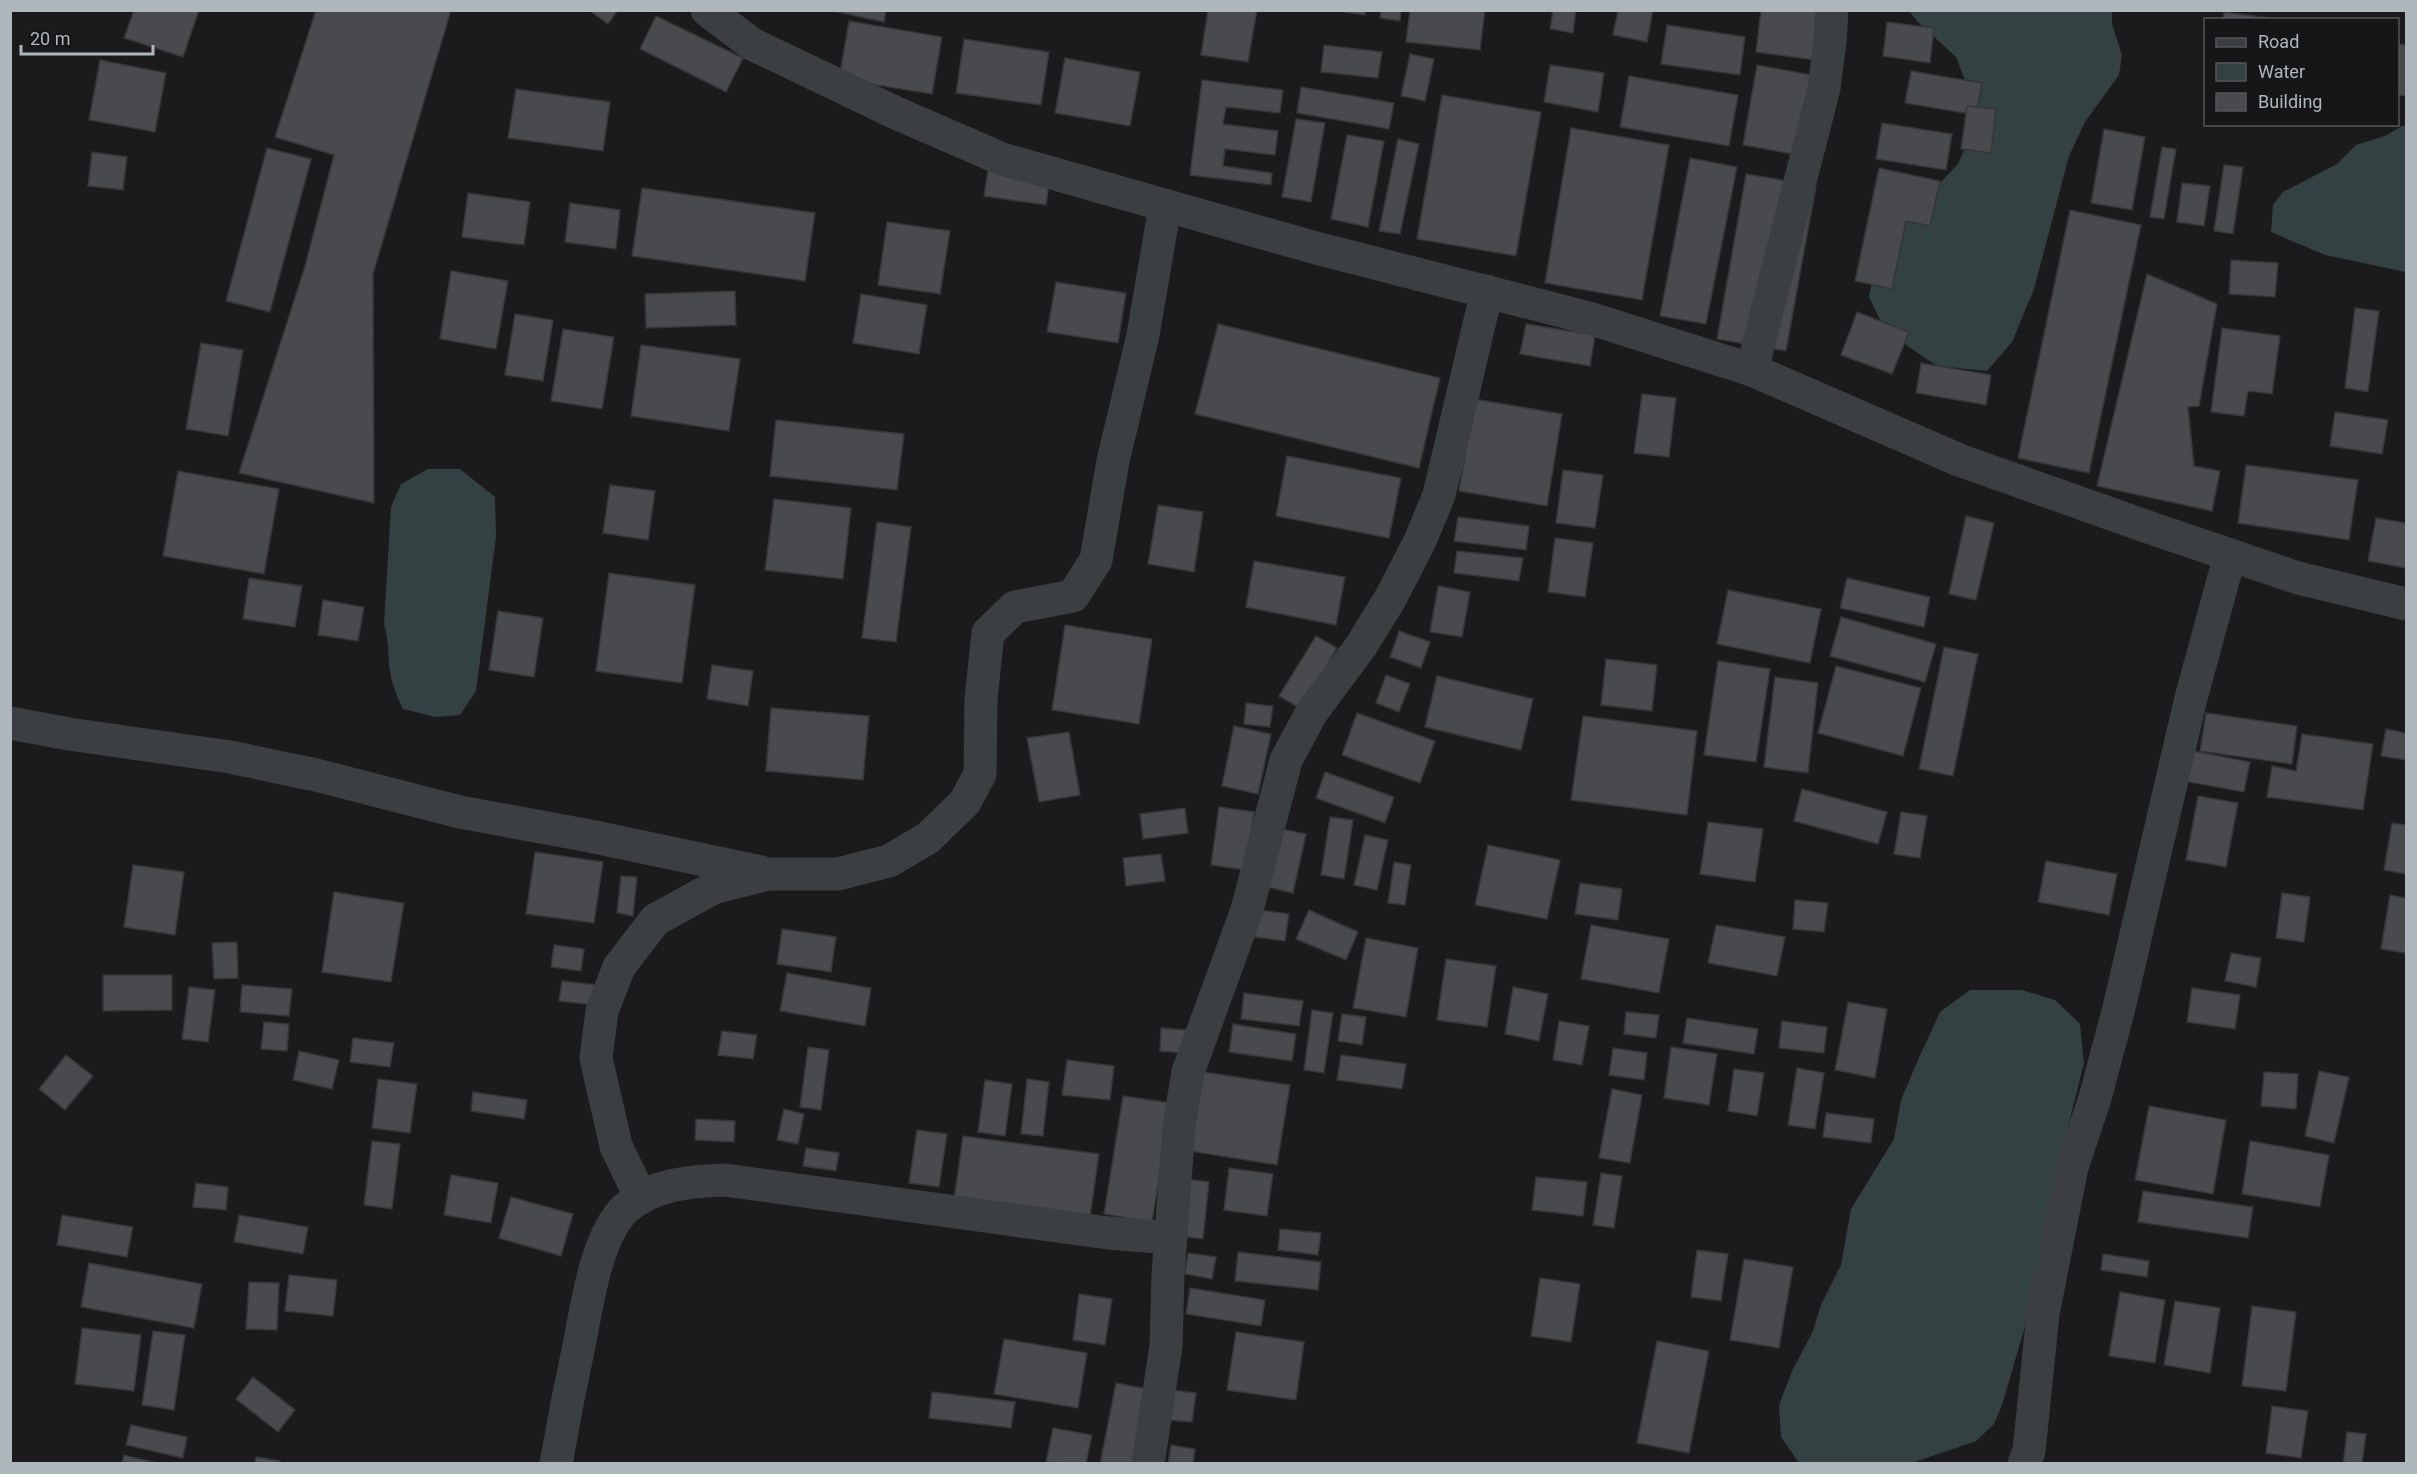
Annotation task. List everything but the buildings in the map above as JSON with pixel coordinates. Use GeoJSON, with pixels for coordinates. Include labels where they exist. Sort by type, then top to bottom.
{"type":"FeatureCollection","features":[{"type":"Feature","properties":{"kind":"street"},"geometry":{"type":"LineString","coordinates":[[707,10],[752,44],[896,113],[1002,159],[1316,248],[1589,318],[1752,370],[1959,460],[2230,555],[2298,578],[2406,604]]}},
{"type":"Feature","properties":{"kind":"street"},"geometry":{"type":"LineString","coordinates":[[1752,370],[1824,88],[1832,10]]}},
{"type":"Feature","properties":{"kind":"street"},"geometry":{"type":"LineString","coordinates":[[10,723],[69,734],[230,757],[316,775],[459,812],[590,836],[768,874],[838,874],[889,861],[928,838],[965,802],[980,774],[981,699],[988,633],[1014,608],[1073,596],[1096,560],[1113,461],[1143,335],[1165,206]]}},
{"type":"Feature","properties":{"kind":"street"},"geometry":{"type":"LineString","coordinates":[[1148,1464],[1166,1346],[1167,1275],[1179,1127],[1188,1072],[1247,910],[1286,760],[1312,712],[1361,646],[1390,599],[1420,541],[1439,495],[1487,291]]}},
{"type":"Feature","properties":{"kind":"street"},"geometry":{"type":"LineString","coordinates":[[2024,1464],[2029,1451],[2043,1314],[2072,1167],[2095,1098],[2118,1012],[2191,698],[2230,555]]}},
{"type":"Feature","properties":{"kind":"street"},"geometry":{"type":"LineString","coordinates":[[641,1198],[616,1146],[596,1058],[602,1011],[619,967],[655,920],[713,888],[768,874]]}},
{"type":"Feature","properties":{"kind":"street"},"geometry":{"type":"LineString","coordinates":[[556,1464],[595,1270],[606,1238],[625,1209],[650,1192],[688,1181],[725,1179],[1108,1233],[1171,1238]]}},
{"type":"Feature","properties":{"kind":"water"},"geometry":{"type":"Polygon","coordinates":[[[1909,11],[2112,11],[2112,24],[2122,55],[2119,75],[2085,122],[2069,156],[2034,289],[2012,342],[1987,371],[1938,366],[1925,358],[1882,324],[1869,297],[1875,267],[1887,238],[1958,164],[1971,133],[1970,93],[1956,57],[1909,11]]]}},
{"type":"Feature","properties":{"kind":"water"},"geometry":{"type":"Polygon","coordinates":[[[2406,126],[2406,272],[2325,255],[2271,232],[2273,205],[2283,192],[2337,164],[2356,145],[2385,136],[2406,126]]]}},
{"type":"Feature","properties":{"kind":"water"},"geometry":{"type":"Polygon","coordinates":[[[428,469],[460,469],[495,497],[496,537],[476,691],[460,715],[436,717],[403,709],[391,675],[384,624],[391,507],[401,484],[428,469]]]}},
{"type":"Feature","properties":{"kind":"water"},"geometry":{"type":"Polygon","coordinates":[[[1970,990],[2022,990],[2055,1000],[2080,1024],[2084,1063],[2058,1167],[2031,1306],[2002,1405],[1994,1424],[1976,1441],[1912,1463],[1799,1463],[1781,1437],[1779,1405],[1792,1371],[1813,1331],[1821,1305],[1841,1265],[1851,1209],[1894,1139],[1901,1100],[1940,1012],[1970,990]]]}}]}
